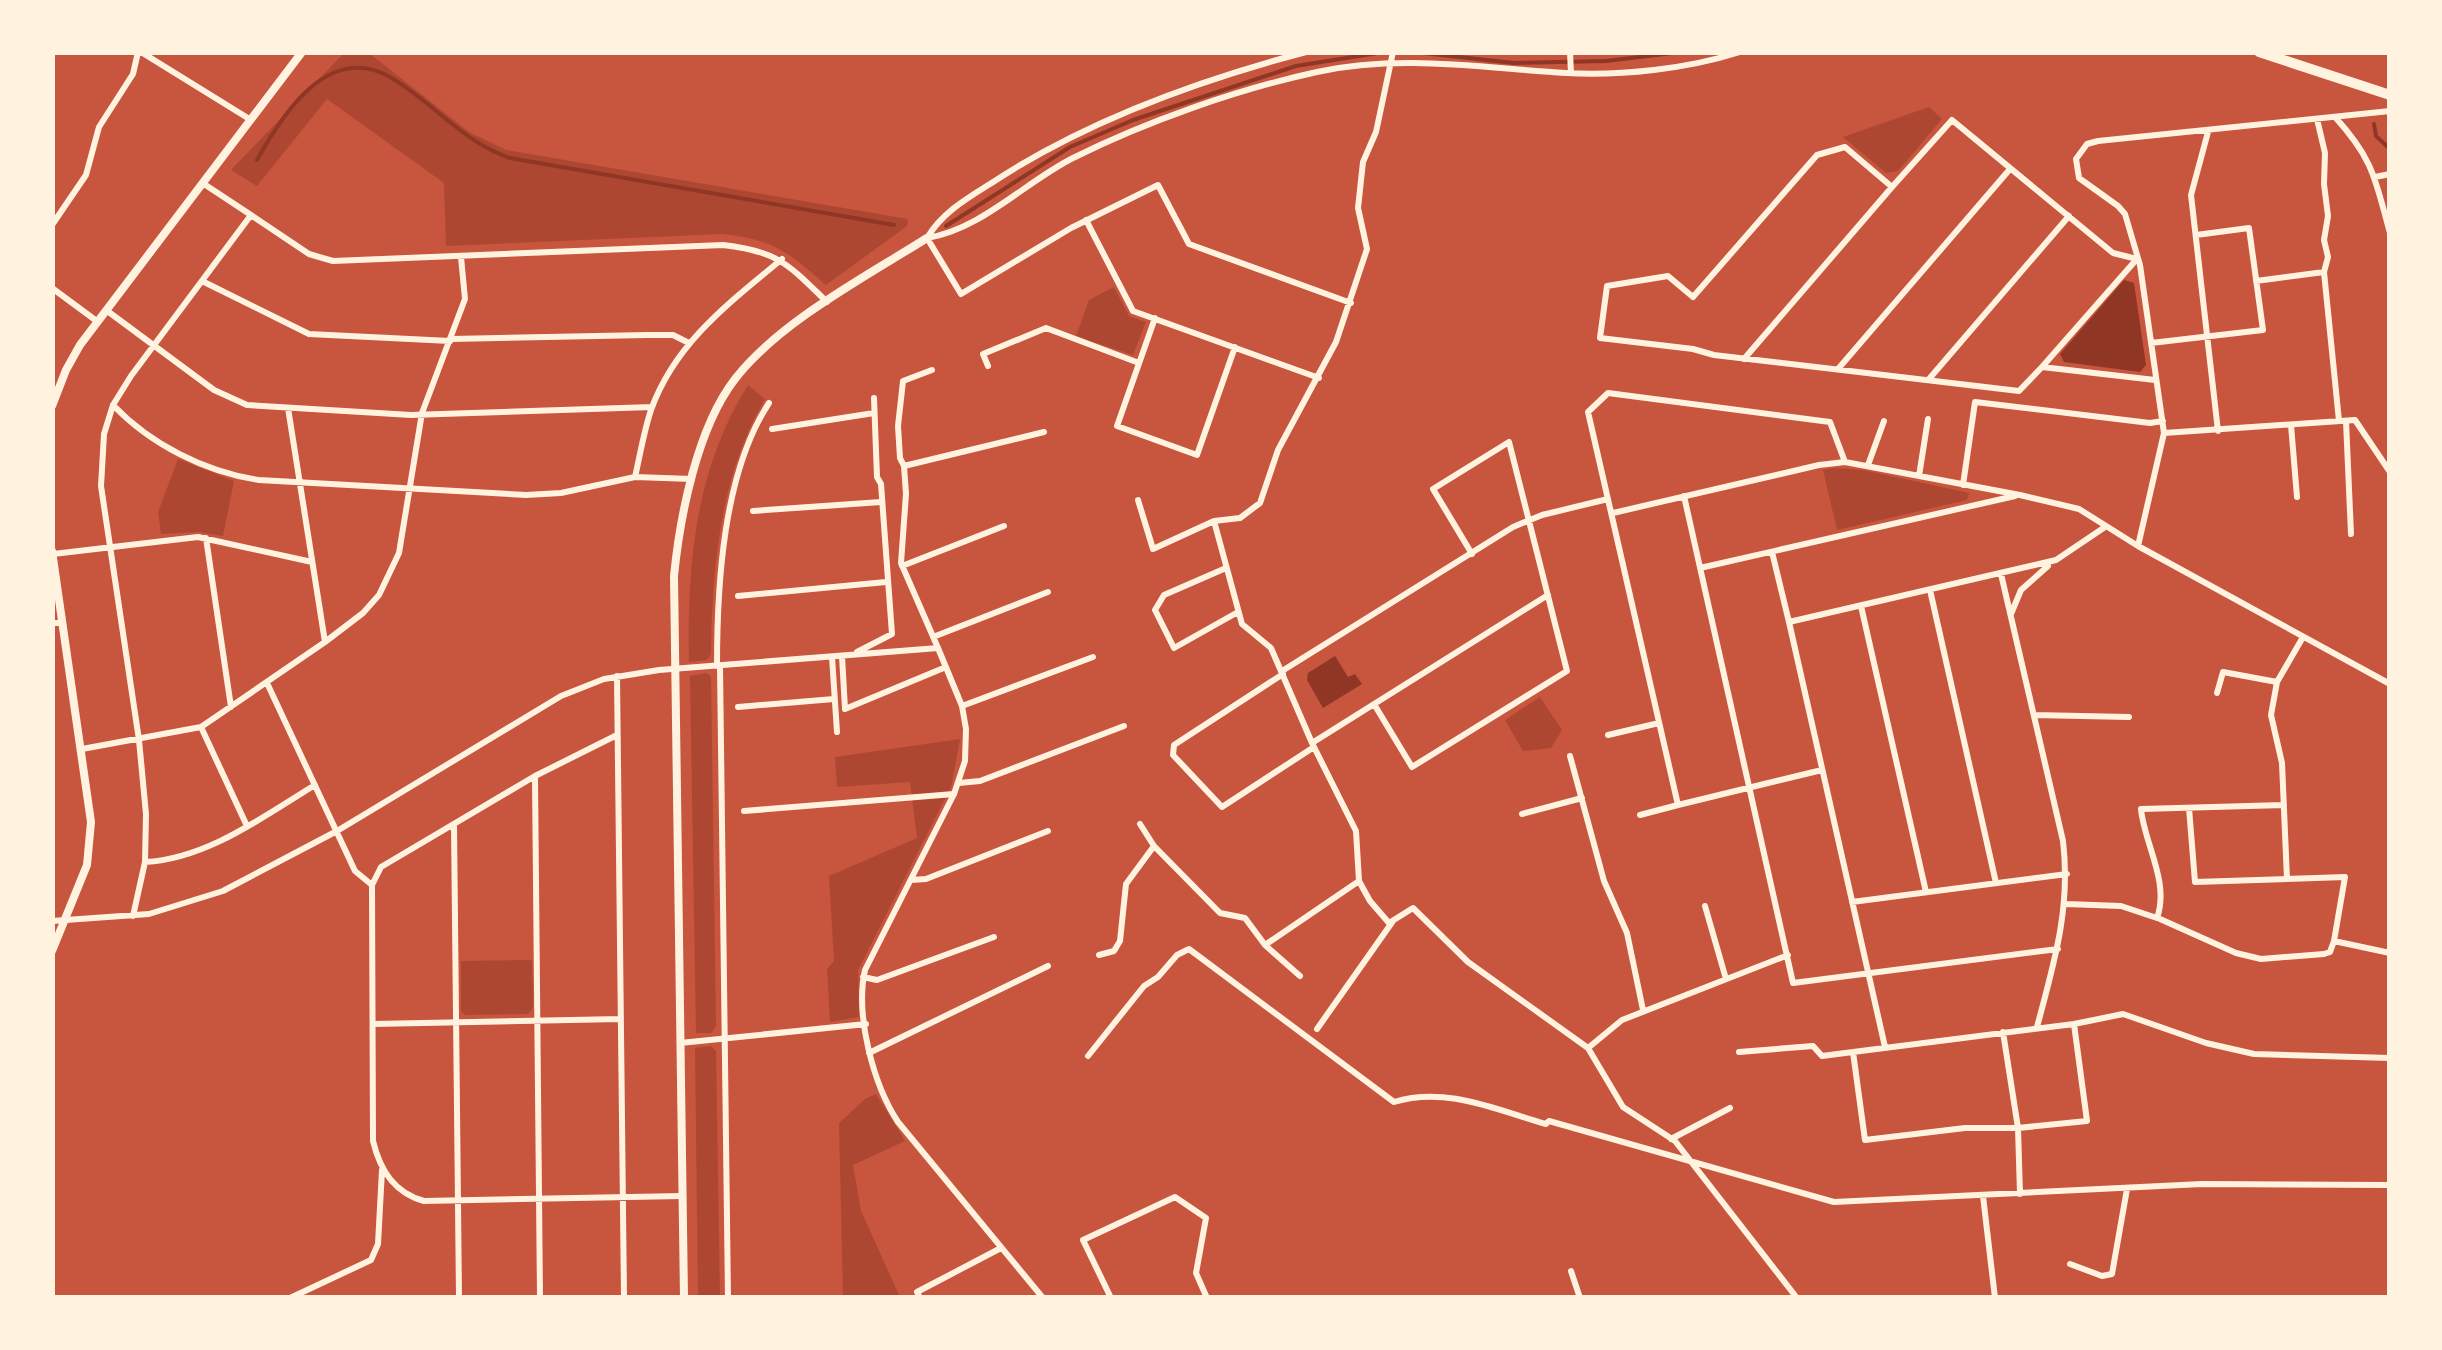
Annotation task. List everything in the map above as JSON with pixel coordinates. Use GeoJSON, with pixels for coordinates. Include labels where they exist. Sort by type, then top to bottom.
{"type":"FeatureCollection","features":[{"type":"Feature","properties":{"kind":"highway"},"geometry":{"type":"LineString","coordinates":[[2261,53],[2390,96]]}},
{"type":"Feature","properties":{"kind":"street"},"geometry":{"type":"LineString","coordinates":[[52,225],[86,175],[99,126],[134,74],[140,52],[251,120]]}},
{"type":"Feature","properties":{"kind":"street"},"geometry":{"type":"LineString","coordinates":[[53,405],[66,370],[106,310],[302,52]]}},
{"type":"Feature","properties":{"kind":"street"},"geometry":{"type":"LineString","coordinates":[[928,238],[938,220],[1004,174],[1061,141],[1134,109],[1306,52]]}},
{"type":"Feature","properties":{"kind":"street"},"geometry":{"type":"LineString","coordinates":[[1420,52],[1420,62]]}},
{"type":"Feature","properties":{"kind":"street"},"geometry":{"type":"LineString","coordinates":[[1570,52],[1570,73]]}},
{"type":"Feature","properties":{"kind":"street"},"geometry":{"type":"LineString","coordinates":[[1578,52],[1622,52]]}},
{"type":"Feature","properties":{"kind":"street"},"geometry":{"type":"LineString","coordinates":[[684,1298],[674,576],[692,479],[711,422],[736,376],[774,340],[828,302],[928,238],[948,234],[1063,164],[1128,133],[1271,84],[1394,57],[1570,73],[1678,65],[1740,52]]}},
{"type":"Feature","properties":{"kind":"street"},"geometry":{"type":"LineString","coordinates":[[1138,500],[1153,549],[1214,521],[1240,518],[1260,503],[1278,450],[1319,378],[1351,303],[1366,248],[1358,208],[1363,162],[1376,132],[1394,57]]}},
{"type":"Feature","properties":{"kind":"street"},"geometry":{"type":"LineString","coordinates":[[2138,546],[2164,433],[2140,265],[2125,214],[2079,178],[2076,159],[2087,144],[2098,141],[2390,111]]}},
{"type":"Feature","properties":{"kind":"street"},"geometry":{"type":"LineString","coordinates":[[2335,117],[2361,146],[2375,176],[2390,233]]}},
{"type":"Feature","properties":{"kind":"street"},"geometry":{"type":"LineString","coordinates":[[2317,118],[2325,153],[2328,216],[2324,272],[2352,498],[2351,534]]}},
{"type":"Feature","properties":{"kind":"street"},"geometry":{"type":"LineString","coordinates":[[1744,359],[1952,120],[2113,253],[2137,259]]}},
{"type":"Feature","properties":{"kind":"street"},"geometry":{"type":"LineString","coordinates":[[2208,132],[2191,194],[2218,430]]}},
{"type":"Feature","properties":{"kind":"street"},"geometry":{"type":"LineString","coordinates":[[1892,187],[1845,147],[1817,155],[1693,297],[1668,276],[1607,286],[1600,338],[2020,391],[2137,259]]}},
{"type":"Feature","properties":{"kind":"street"},"geometry":{"type":"LineString","coordinates":[[1837,369],[2010,169]]}},
{"type":"Feature","properties":{"kind":"street"},"geometry":{"type":"LineString","coordinates":[[2375,176],[2390,174]]}},
{"type":"Feature","properties":{"kind":"street"},"geometry":{"type":"LineString","coordinates":[[204,184],[322,259],[723,245],[760,250],[782,259],[828,302]]}},
{"type":"Feature","properties":{"kind":"street"},"geometry":{"type":"LineString","coordinates":[[928,238],[961,294],[1086,220],[1158,184],[1189,244],[1351,303]]}},
{"type":"Feature","properties":{"kind":"street"},"geometry":{"type":"LineString","coordinates":[[134,916],[145,862],[147,827],[139,740],[100,473],[104,434],[114,405],[154,345],[251,215]]}},
{"type":"Feature","properties":{"kind":"street"},"geometry":{"type":"LineString","coordinates":[[1928,380],[2069,216]]}},
{"type":"Feature","properties":{"kind":"street"},"geometry":{"type":"LineString","coordinates":[[1086,220],[1133,311],[1319,378]]}},
{"type":"Feature","properties":{"kind":"street"},"geometry":{"type":"LineString","coordinates":[[2151,343],[2263,330],[2250,228],[2196,235]]}},
{"type":"Feature","properties":{"kind":"street"},"geometry":{"type":"LineString","coordinates":[[82,748],[201,727],[363,613],[386,584],[398,552],[422,413],[464,298],[461,256]]}},
{"type":"Feature","properties":{"kind":"street"},"geometry":{"type":"LineString","coordinates":[[635,478],[652,406],[689,343],[716,313],[782,259]]}},
{"type":"Feature","properties":{"kind":"street"},"geometry":{"type":"LineString","coordinates":[[2256,280],[2324,272]]}},
{"type":"Feature","properties":{"kind":"street"},"geometry":{"type":"LineString","coordinates":[[202,281],[309,334],[450,340],[647,334],[672,336],[689,343]]}},
{"type":"Feature","properties":{"kind":"street"},"geometry":{"type":"LineString","coordinates":[[54,293],[98,322]]}},
{"type":"Feature","properties":{"kind":"street"},"geometry":{"type":"LineString","coordinates":[[106,310],[227,397],[247,405],[422,413],[652,406]]}},
{"type":"Feature","properties":{"kind":"street"},"geometry":{"type":"LineString","coordinates":[[1155,318],[1117,426],[1197,455],[1235,347]]}},
{"type":"Feature","properties":{"kind":"street"},"geometry":{"type":"LineString","coordinates":[[988,366],[983,354],[1046,328],[1139,363]]}},
{"type":"Feature","properties":{"kind":"street"},"geometry":{"type":"LineString","coordinates":[[2042,368],[2155,380]]}},
{"type":"Feature","properties":{"kind":"street"},"geometry":{"type":"LineString","coordinates":[[932,370],[903,380],[898,426],[906,494],[902,566],[962,706],[966,749],[954,794],[863,978],[866,1024],[880,1089],[898,1122],[1043,1298]]}},
{"type":"Feature","properties":{"kind":"street"},"geometry":{"type":"LineString","coordinates":[[1678,805],[1588,412],[1608,393],[1830,422],[1846,462]]}},
{"type":"Feature","properties":{"kind":"street"},"geometry":{"type":"LineString","coordinates":[[852,655],[892,634],[874,398]]}},
{"type":"Feature","properties":{"kind":"street"},"geometry":{"type":"LineString","coordinates":[[1963,485],[1974,402],[2150,423],[2163,421]]}},
{"type":"Feature","properties":{"kind":"street"},"geometry":{"type":"LineString","coordinates":[[728,1298],[718,578],[726,530],[748,452],[770,403]]}},
{"type":"Feature","properties":{"kind":"street"},"geometry":{"type":"LineString","coordinates":[[114,405],[173,450],[239,477],[300,484],[526,495],[560,493],[635,478],[692,479]]}},
{"type":"Feature","properties":{"kind":"street"},"geometry":{"type":"LineString","coordinates":[[288,408],[325,642]]}},
{"type":"Feature","properties":{"kind":"street"},"geometry":{"type":"LineString","coordinates":[[772,429],[874,413]]}},
{"type":"Feature","properties":{"kind":"street"},"geometry":{"type":"LineString","coordinates":[[1919,476],[1928,419]]}},
{"type":"Feature","properties":{"kind":"street"},"geometry":{"type":"LineString","coordinates":[[2164,433],[2355,420],[2390,472]]}},
{"type":"Feature","properties":{"kind":"street"},"geometry":{"type":"LineString","coordinates":[[1868,465],[1884,421]]}},
{"type":"Feature","properties":{"kind":"street"},"geometry":{"type":"LineString","coordinates":[[2291,425],[2297,496]]}},
{"type":"Feature","properties":{"kind":"street"},"geometry":{"type":"LineString","coordinates":[[904,466],[1044,432]]}},
{"type":"Feature","properties":{"kind":"street"},"geometry":{"type":"LineString","coordinates":[[1374,704],[1412,767],[1567,671],[1509,442],[1433,489],[1472,554]]}},
{"type":"Feature","properties":{"kind":"street"},"geometry":{"type":"LineString","coordinates":[[1613,513],[1846,462],[2020,495],[2079,509],[2138,546],[2390,684]]}},
{"type":"Feature","properties":{"kind":"street"},"geometry":{"type":"LineString","coordinates":[[1700,568],[2020,495]]}},
{"type":"Feature","properties":{"kind":"street"},"geometry":{"type":"LineString","coordinates":[[1684,496],[1793,983],[2058,949]]}},
{"type":"Feature","properties":{"kind":"street"},"geometry":{"type":"LineString","coordinates":[[1548,595],[1374,704],[1222,807],[1173,754],[1174,745],[1282,673],[1530,520],[1608,499]]}},
{"type":"Feature","properties":{"kind":"street"},"geometry":{"type":"LineString","coordinates":[[753,511],[881,502]]}},
{"type":"Feature","properties":{"kind":"street"},"geometry":{"type":"LineString","coordinates":[[1214,521],[1242,624],[1271,648],[1356,831],[1359,882],[1377,910],[1389,923],[1412,908],[1468,962],[1588,1048],[1623,1107],[1672,1139],[1796,1298]]}},
{"type":"Feature","properties":{"kind":"street"},"geometry":{"type":"LineString","coordinates":[[902,566],[1004,526]]}},
{"type":"Feature","properties":{"kind":"street"},"geometry":{"type":"LineString","coordinates":[[2010,615],[2026,584],[2105,526]]}},
{"type":"Feature","properties":{"kind":"street"},"geometry":{"type":"LineString","coordinates":[[52,951],[81,884],[90,847],[90,805],[53,553],[178,537],[206,538],[312,562]]}},
{"type":"Feature","properties":{"kind":"street"},"geometry":{"type":"LineString","coordinates":[[206,538],[230,707]]}},
{"type":"Feature","properties":{"kind":"street"},"geometry":{"type":"LineString","coordinates":[[1772,552],[1885,1047]]}},
{"type":"Feature","properties":{"kind":"street"},"geometry":{"type":"LineString","coordinates":[[1789,622],[2056,560]]}},
{"type":"Feature","properties":{"kind":"street"},"geometry":{"type":"LineString","coordinates":[[1226,568],[1164,596],[1154,610],[1174,648],[1238,612]]}},
{"type":"Feature","properties":{"kind":"street"},"geometry":{"type":"LineString","coordinates":[[2001,574],[2063,841],[2066,874],[2066,904],[2058,949],[2037,1028]]}},
{"type":"Feature","properties":{"kind":"street"},"geometry":{"type":"LineString","coordinates":[[738,596],[887,582]]}},
{"type":"Feature","properties":{"kind":"street"},"geometry":{"type":"LineString","coordinates":[[1930,590],[1996,883]]}},
{"type":"Feature","properties":{"kind":"street"},"geometry":{"type":"LineString","coordinates":[[933,637],[1048,592]]}},
{"type":"Feature","properties":{"kind":"street"},"geometry":{"type":"LineString","coordinates":[[1861,606],[1926,892]]}},
{"type":"Feature","properties":{"kind":"street"},"geometry":{"type":"LineString","coordinates":[[52,623],[63,623]]}},
{"type":"Feature","properties":{"kind":"street"},"geometry":{"type":"LineString","coordinates":[[2287,879],[2282,763],[2271,715],[2277,682],[2303,637]]}},
{"type":"Feature","properties":{"kind":"street"},"geometry":{"type":"LineString","coordinates":[[52,921],[134,916],[211,896],[337,831],[551,702],[617,676],[938,648]]}},
{"type":"Feature","properties":{"kind":"street"},"geometry":{"type":"LineString","coordinates":[[842,656],[845,709],[946,667]]}},
{"type":"Feature","properties":{"kind":"street"},"geometry":{"type":"LineString","coordinates":[[832,657],[837,732]]}},
{"type":"Feature","properties":{"kind":"street"},"geometry":{"type":"LineString","coordinates":[[962,706],[1093,657]]}},
{"type":"Feature","properties":{"kind":"street"},"geometry":{"type":"LineString","coordinates":[[2217,693],[2223,672],[2277,682]]}},
{"type":"Feature","properties":{"kind":"street"},"geometry":{"type":"LineString","coordinates":[[617,676],[624,1298]]}},
{"type":"Feature","properties":{"kind":"street"},"geometry":{"type":"LineString","coordinates":[[267,683],[354,870],[372,885]]}},
{"type":"Feature","properties":{"kind":"street"},"geometry":{"type":"LineString","coordinates":[[738,707],[834,699]]}},
{"type":"Feature","properties":{"kind":"street"},"geometry":{"type":"LineString","coordinates":[[2034,715],[2129,717]]}},
{"type":"Feature","properties":{"kind":"street"},"geometry":{"type":"LineString","coordinates":[[1608,735],[1660,723]]}},
{"type":"Feature","properties":{"kind":"street"},"geometry":{"type":"LineString","coordinates":[[959,782],[980,781],[1124,726]]}},
{"type":"Feature","properties":{"kind":"street"},"geometry":{"type":"LineString","coordinates":[[201,727],[246,826]]}},
{"type":"Feature","properties":{"kind":"street"},"geometry":{"type":"LineString","coordinates":[[617,735],[535,776],[381,867],[372,885],[374,1141],[392,1184],[414,1198],[458,1202],[682,1196]]}},
{"type":"Feature","properties":{"kind":"street"},"geometry":{"type":"LineString","coordinates":[[1570,756],[1604,881],[1627,933],[1643,1010]]}},
{"type":"Feature","properties":{"kind":"street"},"geometry":{"type":"LineString","coordinates":[[1640,815],[1822,770]]}},
{"type":"Feature","properties":{"kind":"street"},"geometry":{"type":"LineString","coordinates":[[535,776],[540,1298]]}},
{"type":"Feature","properties":{"kind":"street"},"geometry":{"type":"LineString","coordinates":[[145,862],[176,858],[246,826],[315,786]]}},
{"type":"Feature","properties":{"kind":"street"},"geometry":{"type":"LineString","coordinates":[[744,811],[954,794]]}},
{"type":"Feature","properties":{"kind":"street"},"geometry":{"type":"LineString","coordinates":[[1522,814],[1582,798]]}},
{"type":"Feature","properties":{"kind":"street"},"geometry":{"type":"LineString","coordinates":[[2157,918],[2161,902],[2152,845],[2140,809],[2284,805]]}},
{"type":"Feature","properties":{"kind":"street"},"geometry":{"type":"LineString","coordinates":[[2066,904],[2122,906],[2201,940],[2261,959],[2330,952],[2345,877],[2195,882],[2189,808]]}},
{"type":"Feature","properties":{"kind":"street"},"geometry":{"type":"LineString","coordinates":[[1140,824],[1154,846],[1220,913],[1244,918],[1265,945],[1300,976]]}},
{"type":"Feature","properties":{"kind":"street"},"geometry":{"type":"LineString","coordinates":[[454,826],[459,1298]]}},
{"type":"Feature","properties":{"kind":"street"},"geometry":{"type":"LineString","coordinates":[[910,880],[926,878],[1048,831]]}},
{"type":"Feature","properties":{"kind":"street"},"geometry":{"type":"LineString","coordinates":[[1099,955],[1114,951],[1120,940],[1126,884],[1154,846]]}},
{"type":"Feature","properties":{"kind":"street"},"geometry":{"type":"LineString","coordinates":[[1852,902],[2066,874]]}},
{"type":"Feature","properties":{"kind":"street"},"geometry":{"type":"LineString","coordinates":[[1265,945],[1359,882]]}},
{"type":"Feature","properties":{"kind":"street"},"geometry":{"type":"LineString","coordinates":[[1704,906],[1726,979]]}},
{"type":"Feature","properties":{"kind":"street"},"geometry":{"type":"LineString","coordinates":[[1316,1029],[1394,920]]}},
{"type":"Feature","properties":{"kind":"street"},"geometry":{"type":"LineString","coordinates":[[863,978],[877,980],[994,937]]}},
{"type":"Feature","properties":{"kind":"street"},"geometry":{"type":"LineString","coordinates":[[2334,941],[2390,954]]}},
{"type":"Feature","properties":{"kind":"street"},"geometry":{"type":"LineString","coordinates":[[1088,1056],[1144,986],[1158,977],[1176,954],[1190,949],[1394,1102],[1418,1094],[1443,1095],[1617,1139],[1834,1202],[2202,1184],[2390,1186]]}},
{"type":"Feature","properties":{"kind":"street"},"geometry":{"type":"LineString","coordinates":[[1588,1048],[1622,1020],[1643,1010],[1788,954]]}},
{"type":"Feature","properties":{"kind":"street"},"geometry":{"type":"LineString","coordinates":[[870,1053],[1048,966]]}},
{"type":"Feature","properties":{"kind":"street"},"geometry":{"type":"LineString","coordinates":[[1739,1052],[1813,1046],[1822,1056],[2074,1024],[2124,1014],[2206,1043],[2254,1054],[2390,1058]]}},
{"type":"Feature","properties":{"kind":"street"},"geometry":{"type":"LineString","coordinates":[[373,1024],[620,1019]]}},
{"type":"Feature","properties":{"kind":"street"},"geometry":{"type":"LineString","coordinates":[[680,1043],[866,1024]]}},
{"type":"Feature","properties":{"kind":"street"},"geometry":{"type":"LineString","coordinates":[[1853,1052],[1865,1140],[1965,1128],[2018,1128],[2087,1121],[2074,1024]]}},
{"type":"Feature","properties":{"kind":"street"},"geometry":{"type":"LineString","coordinates":[[2003,1032],[2018,1128],[2020,1194]]}},
{"type":"Feature","properties":{"kind":"street"},"geometry":{"type":"LineString","coordinates":[[1672,1139],[1730,1108]]}},
{"type":"Feature","properties":{"kind":"street"},"geometry":{"type":"LineString","coordinates":[[290,1298],[371,1260],[378,1244],[383,1168]]}},
{"type":"Feature","properties":{"kind":"street"},"geometry":{"type":"LineString","coordinates":[[2070,1264],[2102,1276],[2112,1274],[2127,1189]]}},
{"type":"Feature","properties":{"kind":"street"},"geometry":{"type":"LineString","coordinates":[[1984,1196],[1995,1298]]}},
{"type":"Feature","properties":{"kind":"street"},"geometry":{"type":"LineString","coordinates":[[1111,1298],[1083,1240],[1174,1197],[1206,1218],[1196,1273],[1207,1298]]}},
{"type":"Feature","properties":{"kind":"street"},"geometry":{"type":"LineString","coordinates":[[920,1298],[917,1292],[1001,1248]]}},
{"type":"Feature","properties":{"kind":"street"},"geometry":{"type":"LineString","coordinates":[[1572,1271],[1580,1298]]}},
{"type":"Feature","properties":{"kind":"street"},"geometry":{"type":"LineString","coordinates":[[66,1298],[134,1298]]}},
{"type":"Feature","properties":{"kind":"shaded area"},"geometry":{"type":"Polygon","coordinates":[[[345,52],[369,53],[469,132],[506,150],[908,219],[907,226],[826,285],[779,249],[722,234],[446,246],[444,183],[327,99],[257,186],[231,170],[345,52]]]}},
{"type":"Feature","properties":{"kind":"shaded area"},"geometry":{"type":"Polygon","coordinates":[[[1929,107],[1942,119],[1898,171],[1886,173],[1843,137],[1929,107]]]}},
{"type":"Feature","properties":{"kind":"shaded area"},"geometry":{"type":"Polygon","coordinates":[[[2124,280],[2134,283],[2146,365],[2140,372],[2064,362],[2060,354],[2124,280]]]}},
{"type":"Feature","properties":{"kind":"shaded area"},"geometry":{"type":"Polygon","coordinates":[[[1114,287],[1129,316],[1146,322],[1133,355],[1076,336],[1089,300],[1114,287]]]}},
{"type":"Feature","properties":{"kind":"shaded area"},"geometry":{"type":"Polygon","coordinates":[[[748,385],[765,399],[728,490],[717,556],[711,654],[707,660],[689,662],[690,590],[698,519],[716,450],[748,385]]]}},
{"type":"Feature","properties":{"kind":"shaded area"},"geometry":{"type":"Polygon","coordinates":[[[178,459],[234,481],[223,536],[199,532],[161,534],[158,512],[178,459]]]}},
{"type":"Feature","properties":{"kind":"shaded area"},"geometry":{"type":"Polygon","coordinates":[[[1823,470],[1863,470],[1969,493],[1967,500],[1837,530],[1823,470]]]}},
{"type":"Feature","properties":{"kind":"shaded area"},"geometry":{"type":"Polygon","coordinates":[[[1335,656],[1348,677],[1355,674],[1362,684],[1323,708],[1307,680],[1308,673],[1335,656]]]}},
{"type":"Feature","properties":{"kind":"shaded area"},"geometry":{"type":"Polygon","coordinates":[[[707,673],[711,677],[716,1026],[711,1033],[696,1033],[690,676],[707,673]]]}},
{"type":"Feature","properties":{"kind":"shaded area"},"geometry":{"type":"Polygon","coordinates":[[[1540,697],[1562,730],[1551,748],[1523,751],[1505,720],[1540,697]]]}},
{"type":"Feature","properties":{"kind":"shaded area"},"geometry":{"type":"Polygon","coordinates":[[[960,739],[951,787],[858,970],[859,1017],[830,1022],[827,969],[834,961],[829,876],[917,838],[910,782],[837,787],[835,757],[960,739]]]}},
{"type":"Feature","properties":{"kind":"shaded area"},"geometry":{"type":"Polygon","coordinates":[[[532,960],[533,1008],[528,1014],[465,1015],[461,1011],[461,961],[532,960]]]}},
{"type":"Feature","properties":{"kind":"shaded area"},"geometry":{"type":"Polygon","coordinates":[[[711,1046],[716,1051],[720,1297],[698,1297],[695,1048],[711,1046]]]}},
{"type":"Feature","properties":{"kind":"shaded area"},"geometry":{"type":"Polygon","coordinates":[[[876,1094],[905,1141],[853,1165],[861,1211],[900,1297],[843,1297],[839,1123],[876,1094]]]}},
{"type":"Feature","properties":{"kind":"waterway"},"geometry":{"type":"LineString","coordinates":[[946,226],[1070,147],[1133,120],[1296,66],[1384,52]]}},
{"type":"Feature","properties":{"kind":"waterway"},"geometry":{"type":"LineString","coordinates":[[1414,52],[1514,63],[1606,61],[1681,52]]}},
{"type":"Feature","properties":{"kind":"waterway"},"geometry":{"type":"LineString","coordinates":[[257,160],[280,123],[310,88],[347,69],[368,69],[406,87],[462,132],[510,158],[894,225]]}},
{"type":"Feature","properties":{"kind":"waterway"},"geometry":{"type":"LineString","coordinates":[[2374,124],[2376,136],[2390,149]]}}]}
